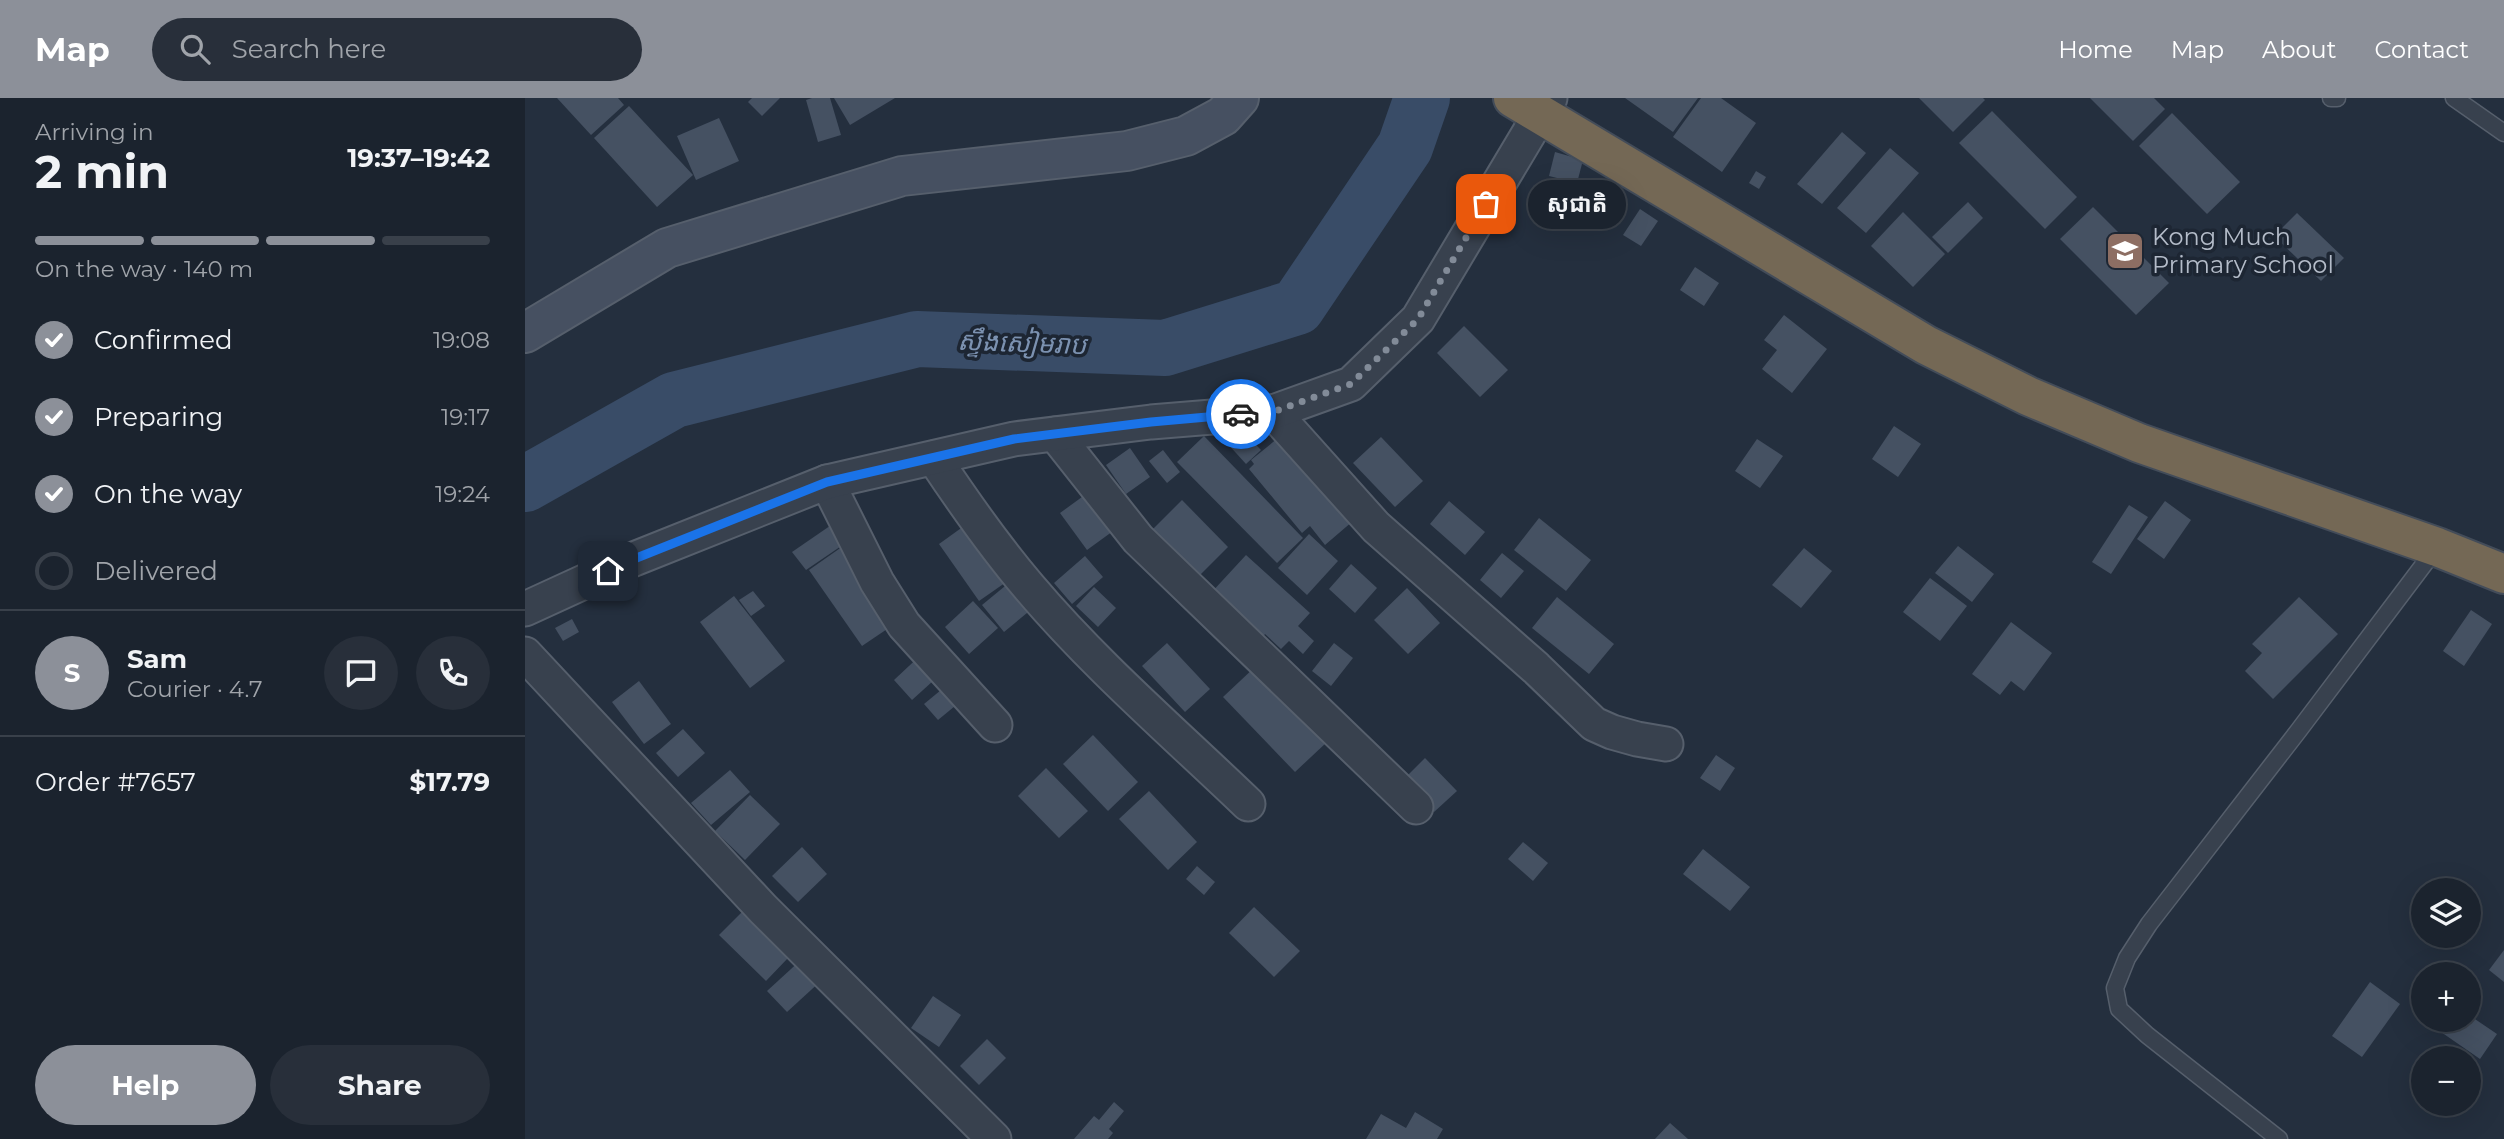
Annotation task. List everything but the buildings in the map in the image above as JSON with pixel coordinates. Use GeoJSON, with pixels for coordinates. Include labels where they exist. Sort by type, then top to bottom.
{"type":"FeatureCollection","features":[{"type":"Feature","properties":{"kind":"highway"},"geometry":{"type":"LineString","coordinates":[[1535,103],[1926,345],[2028,396],[2139,443],[2437,547],[2504,574]]}},
{"type":"Feature","properties":{"kind":"street"},"geometry":{"type":"LineString","coordinates":[[525,333],[667,247],[902,176],[1139,148],[1186,136],[1223,116],[1239,98]]}},
{"type":"Feature","properties":{"kind":"street"},"geometry":{"type":"LineString","coordinates":[[525,609],[634,559],[827,482],[1014,439],[1151,422],[1273,412],[1351,384],[1418,319],[1535,103]]}},
{"type":"Feature","properties":{"kind":"street"},"geometry":{"type":"LineString","coordinates":[[1273,412],[1376,527],[1536,668],[1594,724],[1612,733],[1666,744]]}},
{"type":"Feature","properties":{"kind":"street"},"geometry":{"type":"LineString","coordinates":[[1055,434],[1138,539],[1416,807]]}},
{"type":"Feature","properties":{"kind":"street"},"geometry":{"type":"LineString","coordinates":[[935,458],[978,523],[1029,587],[1089,652],[1248,804]]}},
{"type":"Feature","properties":{"kind":"street"},"geometry":{"type":"LineString","coordinates":[[827,482],[877,582],[904,625],[995,725]]}},
{"type":"Feature","properties":{"kind":"street"},"geometry":{"type":"LineString","coordinates":[[525,654],[763,909],[995,1139]]}},
{"type":"Feature","properties":{"kind":"lane"},"geometry":{"type":"LineString","coordinates":[[2454,98],[2504,133]]}},
{"type":"Feature","properties":{"kind":"lane"},"geometry":{"type":"LineString","coordinates":[[2279,1139],[2147,1035],[2119,1009],[2115,988],[2127,957],[2148,924],[2437,547]]}},
{"type":"Feature","properties":{"kind":"waterway","name":"ស្ទឹងសៀមរាប"},"geometry":{"type":"LineString","coordinates":[[525,484],[674,400],[917,339],[1165,348],[1297,307],[1405,147],[1422,98]]}},
{"type":"Feature","properties":{"kind":"way so far"},"geometry":{"type":"LineString","coordinates":[[1241,414],[1273,412],[1351,384],[1418,319],[1486,204]]}},
{"type":"Feature","properties":{"kind":"place","name":"សុជាតិ"},"geometry":{"type":"Point","coordinates":[1486,204]}},
{"type":"Feature","properties":{"kind":"place","name":"Kong Much Primary School"},"geometry":{"type":"Point","coordinates":[2125,251]}},
{"type":"Feature","properties":{"kind":"route"},"geometry":{"type":"LineString","coordinates":[[608,571],[827,482],[1014,439],[1241,414]]}}]}
